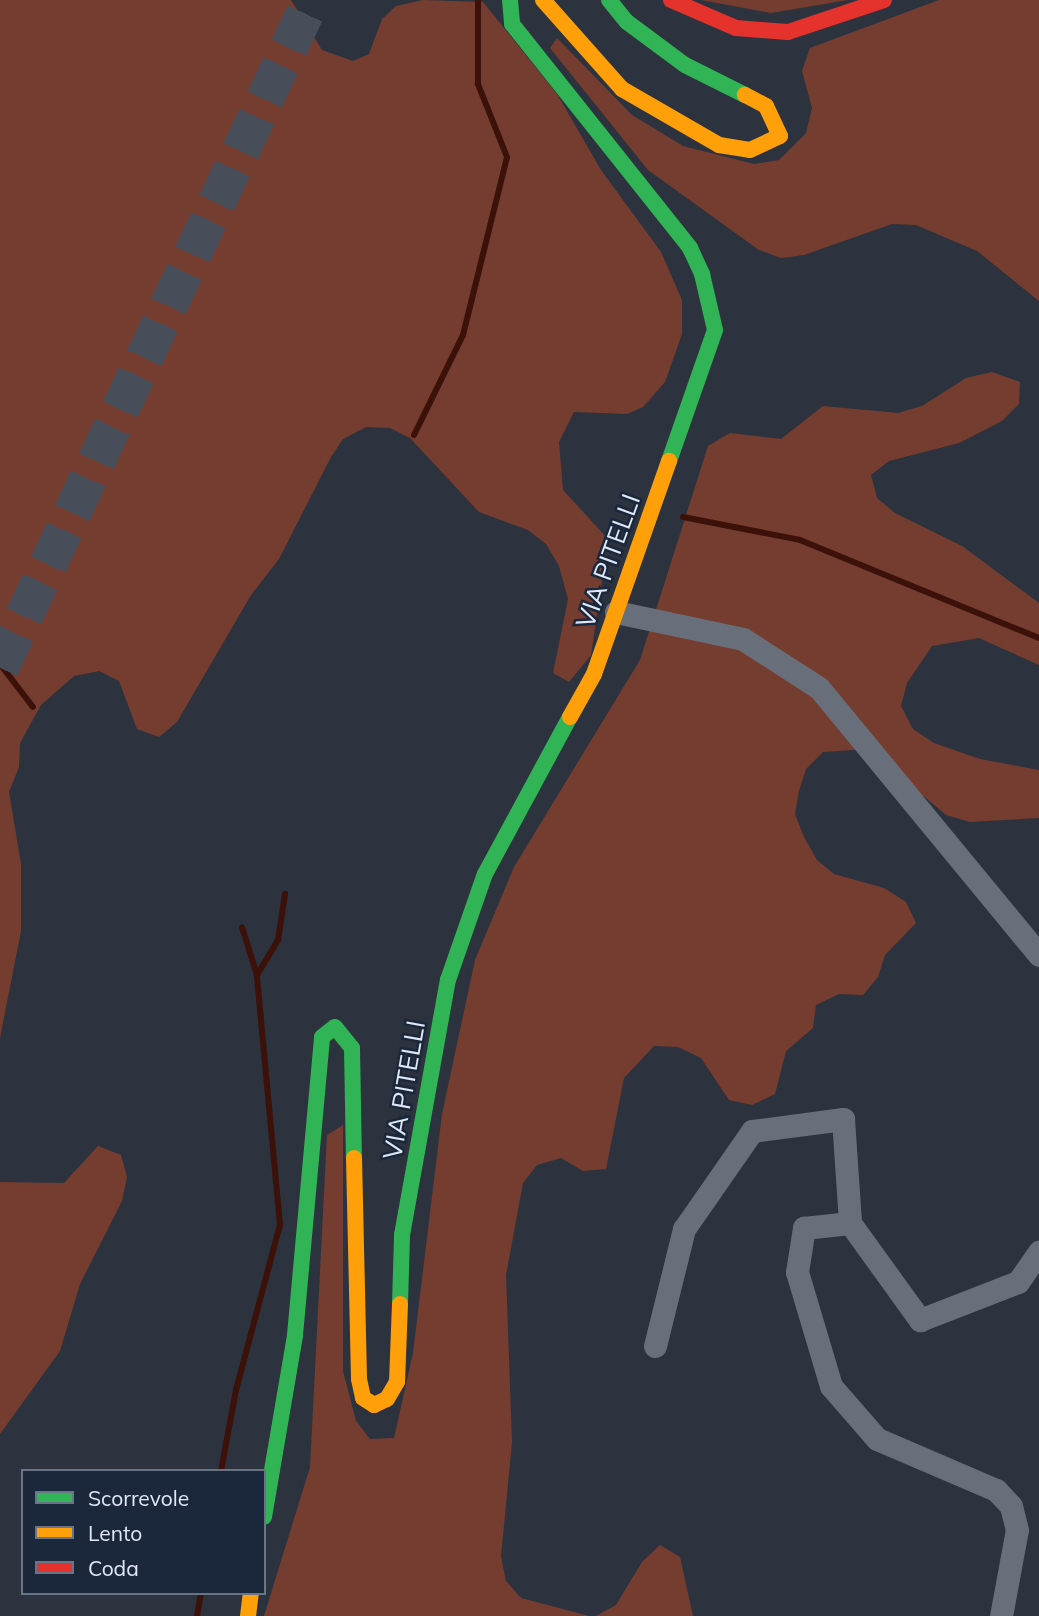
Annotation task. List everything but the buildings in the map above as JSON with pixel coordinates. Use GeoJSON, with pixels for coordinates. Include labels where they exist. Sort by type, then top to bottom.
{"type":"FeatureCollection","features":[{"type":"Feature","properties":{"kind":"street","name":"VIA PITELLI"},"geometry":{"type":"LineString","coordinates":[[266,1505],[295,1335],[322,1037],[335,1027],[352,1048],[359,1379],[363,1398],[374,1405],[387,1399],[397,1382],[402,1235],[449,980],[485,874],[594,674],[711,348],[711,303],[690,248],[512,24],[510,0]]}},
{"type":"Feature","properties":{"kind":"street"},"geometry":{"type":"LineString","coordinates":[[544,0],[622,89],[719,145],[750,150],[780,136],[782,131],[766,106],[674,58],[627,22],[609,0]]}},
{"type":"Feature","properties":{"kind":"street"},"geometry":{"type":"LineString","coordinates":[[671,0],[736,28],[788,32],[884,0]]}},
{"type":"Feature","properties":{"kind":"street"},"geometry":{"type":"LineString","coordinates":[[616,611],[743,639],[820,688],[1039,955]]}},
{"type":"Feature","properties":{"kind":"street"},"geometry":{"type":"LineString","coordinates":[[655,1346],[684,1229],[752,1130],[843,1119],[850,1223],[920,1320],[1018,1282],[1039,1252]]}},
{"type":"Feature","properties":{"kind":"street"},"geometry":{"type":"LineString","coordinates":[[850,1223],[804,1228],[797,1272],[831,1386],[877,1439],[996,1490],[1011,1506],[1017,1530],[1001,1616]]}},
{"type":"Feature","properties":{"kind":"street"},"geometry":{"type":"LineString","coordinates":[[248,1616],[251,1595]]}},
{"type":"Feature","properties":{"kind":"shaded area"},"geometry":{"type":"Polygon","coordinates":[[[0,0],[291,0],[322,50],[353,61],[369,54],[382,19],[396,6],[423,0],[483,2],[557,94],[601,170],[661,252],[682,300],[682,334],[665,382],[643,407],[627,414],[574,412],[559,442],[563,490],[608,539],[591,655],[569,682],[553,673],[568,599],[559,566],[546,544],[528,530],[479,512],[410,438],[390,428],[366,427],[343,439],[331,457],[279,559],[251,595],[177,722],[159,737],[137,729],[119,681],[99,671],[74,676],[41,705],[20,743],[19,767],[9,792],[21,864],[21,931],[0,1038],[0,0]]]}},
{"type":"Feature","properties":{"kind":"shaded area"},"geometry":{"type":"Polygon","coordinates":[[[701,0],[848,0],[771,13],[701,0]]]}},
{"type":"Feature","properties":{"kind":"shaded area"},"geometry":{"type":"Polygon","coordinates":[[[939,0],[1039,0],[1039,301],[977,251],[916,225],[892,224],[804,255],[781,258],[759,250],[648,170],[550,48],[557,38],[632,115],[683,146],[754,164],[779,160],[806,133],[812,108],[802,71],[810,48],[939,0]]]}},
{"type":"Feature","properties":{"kind":"shaded area"},"geometry":{"type":"Polygon","coordinates":[[[992,372],[1020,382],[1019,404],[1002,421],[959,443],[889,461],[871,475],[877,498],[895,513],[962,546],[1039,603],[1039,665],[979,638],[932,646],[907,683],[901,706],[913,729],[934,743],[980,759],[1039,770],[1039,818],[970,822],[946,815],[868,749],[823,752],[806,769],[799,791],[795,814],[804,837],[817,860],[834,874],[884,888],[906,902],[916,923],[885,955],[878,977],[863,995],[839,994],[816,1005],[813,1028],[786,1051],[775,1094],[752,1105],[729,1100],[701,1058],[678,1047],[654,1046],[624,1078],[606,1169],[583,1171],[561,1158],[537,1165],[523,1183],[506,1275],[512,1442],[501,1556],[506,1581],[521,1598],[589,1616],[264,1616],[310,1467],[327,1135],[343,1125],[343,1371],[356,1421],[370,1439],[394,1438],[413,1353],[442,1114],[475,960],[514,867],[640,660],[708,446],[730,433],[781,439],[823,406],[898,413],[922,406],[966,378],[992,372]]]}},
{"type":"Feature","properties":{"kind":"shaded area"},"geometry":{"type":"Polygon","coordinates":[[[98,1146],[121,1155],[127,1177],[122,1201],[80,1284],[60,1351],[0,1434],[0,1182],[64,1183],[98,1146]]]}},
{"type":"Feature","properties":{"kind":"shaded area"},"geometry":{"type":"Polygon","coordinates":[[[660,1545],[680,1557],[693,1616],[596,1616],[616,1605],[642,1562],[660,1545]]]}},
{"type":"Feature","properties":{"kind":"waterway"},"geometry":{"type":"LineString","coordinates":[[414,435],[463,335],[507,157],[478,84],[478,0]]}},
{"type":"Feature","properties":{"kind":"waterway"},"geometry":{"type":"LineString","coordinates":[[683,517],[800,540],[1039,638]]}},
{"type":"Feature","properties":{"kind":"waterway"},"geometry":{"type":"LineString","coordinates":[[0,664],[33,707]]}},
{"type":"Feature","properties":{"kind":"waterway"},"geometry":{"type":"LineString","coordinates":[[257,975],[278,940],[285,894]]}},
{"type":"Feature","properties":{"kind":"waterway"},"geometry":{"type":"LineString","coordinates":[[221,1469],[236,1390],[280,1225],[257,975],[242,927]]}},
{"type":"Feature","properties":{"kind":"waterway"},"geometry":{"type":"LineString","coordinates":[[197,1616],[201,1595]]}},
{"type":"Feature","properties":{"kind":"tunnel"},"geometry":{"type":"LineString","coordinates":[[0,668],[311,0]]}},
{"type":"Feature","properties":{"kind":"traffic: fast"},"geometry":{"type":"LineString","coordinates":[[510,0],[512,24],[690,248],[702,274],[715,330],[669,461]]}},
{"type":"Feature","properties":{"kind":"traffic: fast"},"geometry":{"type":"LineString","coordinates":[[609,0],[627,22],[685,65],[745,95]]}},
{"type":"Feature","properties":{"kind":"traffic: fast"},"geometry":{"type":"LineString","coordinates":[[400,1304],[402,1235],[448,980],[485,874],[570,717]]}},
{"type":"Feature","properties":{"kind":"traffic: fast"},"geometry":{"type":"LineString","coordinates":[[266,1505],[295,1335],[322,1037],[335,1027],[352,1048],[354,1158]]}},
{"type":"Feature","properties":{"kind":"traffic: slow"},"geometry":{"type":"LineString","coordinates":[[543,0],[622,89],[719,145],[750,150],[780,136],[766,106],[745,95]]}},
{"type":"Feature","properties":{"kind":"traffic: slow"},"geometry":{"type":"LineString","coordinates":[[570,717],[594,674],[669,461]]}},
{"type":"Feature","properties":{"kind":"traffic: slow"},"geometry":{"type":"LineString","coordinates":[[354,1158],[359,1379],[363,1398],[374,1405],[387,1399],[397,1382],[400,1304]]}},
{"type":"Feature","properties":{"kind":"traffic: slow"},"geometry":{"type":"LineString","coordinates":[[248,1616],[251,1595]]}},
{"type":"Feature","properties":{"kind":"traffic: jam"},"geometry":{"type":"LineString","coordinates":[[671,0],[736,28],[788,32],[884,0]]}}]}
